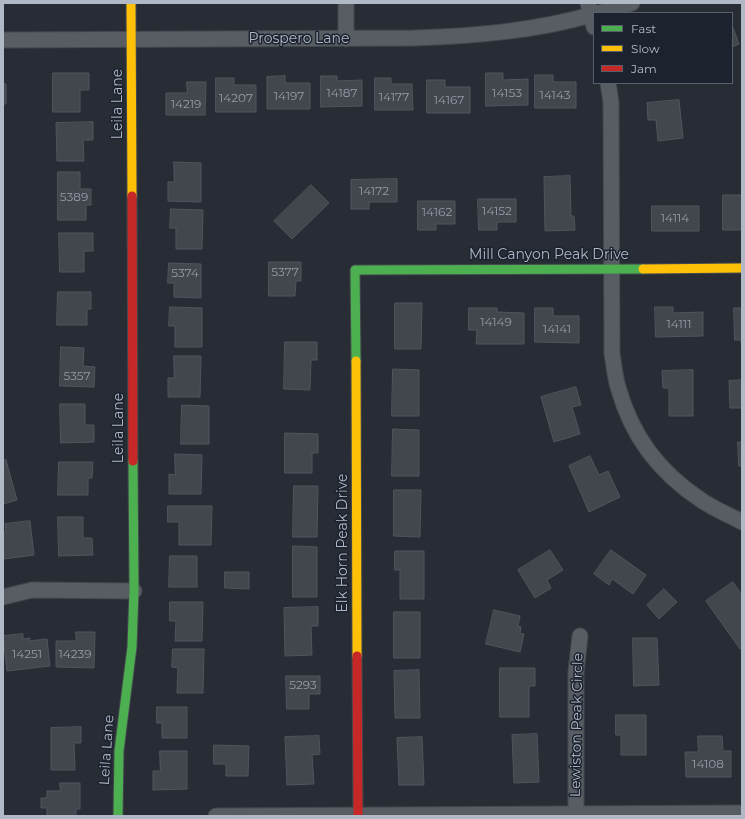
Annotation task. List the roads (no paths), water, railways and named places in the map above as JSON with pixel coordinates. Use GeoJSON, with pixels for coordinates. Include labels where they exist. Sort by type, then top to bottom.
{"type":"FeatureCollection","features":[{"type":"Feature","properties":{"kind":"street","name":"Leila Lane"},"geometry":{"type":"LineString","coordinates":[[118,816],[119,751],[132,647],[134,591],[131,3]]}},
{"type":"Feature","properties":{"kind":"street"},"geometry":{"type":"LineString","coordinates":[[346,3],[346,38]]}},
{"type":"Feature","properties":{"kind":"street","name":"Prospero Lane"},"geometry":{"type":"LineString","coordinates":[[600,12],[632,3]]}},
{"type":"Feature","properties":{"kind":"street","name":"Prospero Lane"},"geometry":{"type":"LineString","coordinates":[[3,40],[454,37],[488,34],[533,27],[593,14]]}},
{"type":"Feature","properties":{"kind":"street"},"geometry":{"type":"LineString","coordinates":[[608,84],[611,102],[612,354],[617,386],[628,418],[640,441],[656,462],[677,483],[702,501],[742,522]]}},
{"type":"Feature","properties":{"kind":"street","name":"Mill Canyon Peak Drive"},"geometry":{"type":"LineString","coordinates":[[355,270],[742,268]]}},
{"type":"Feature","properties":{"kind":"street","name":"Elk Horn Peak Drive"},"geometry":{"type":"LineString","coordinates":[[355,270],[358,816]]}},
{"type":"Feature","properties":{"kind":"street"},"geometry":{"type":"LineString","coordinates":[[3,597],[32,590],[134,591]]}},
{"type":"Feature","properties":{"kind":"street","name":"Lewiston Peak Circle"},"geometry":{"type":"LineString","coordinates":[[576,814],[576,672],[580,636]]}},
{"type":"Feature","properties":{"kind":"street"},"geometry":{"type":"LineString","coordinates":[[216,816],[576,814],[685,815],[742,813]]}}]}
